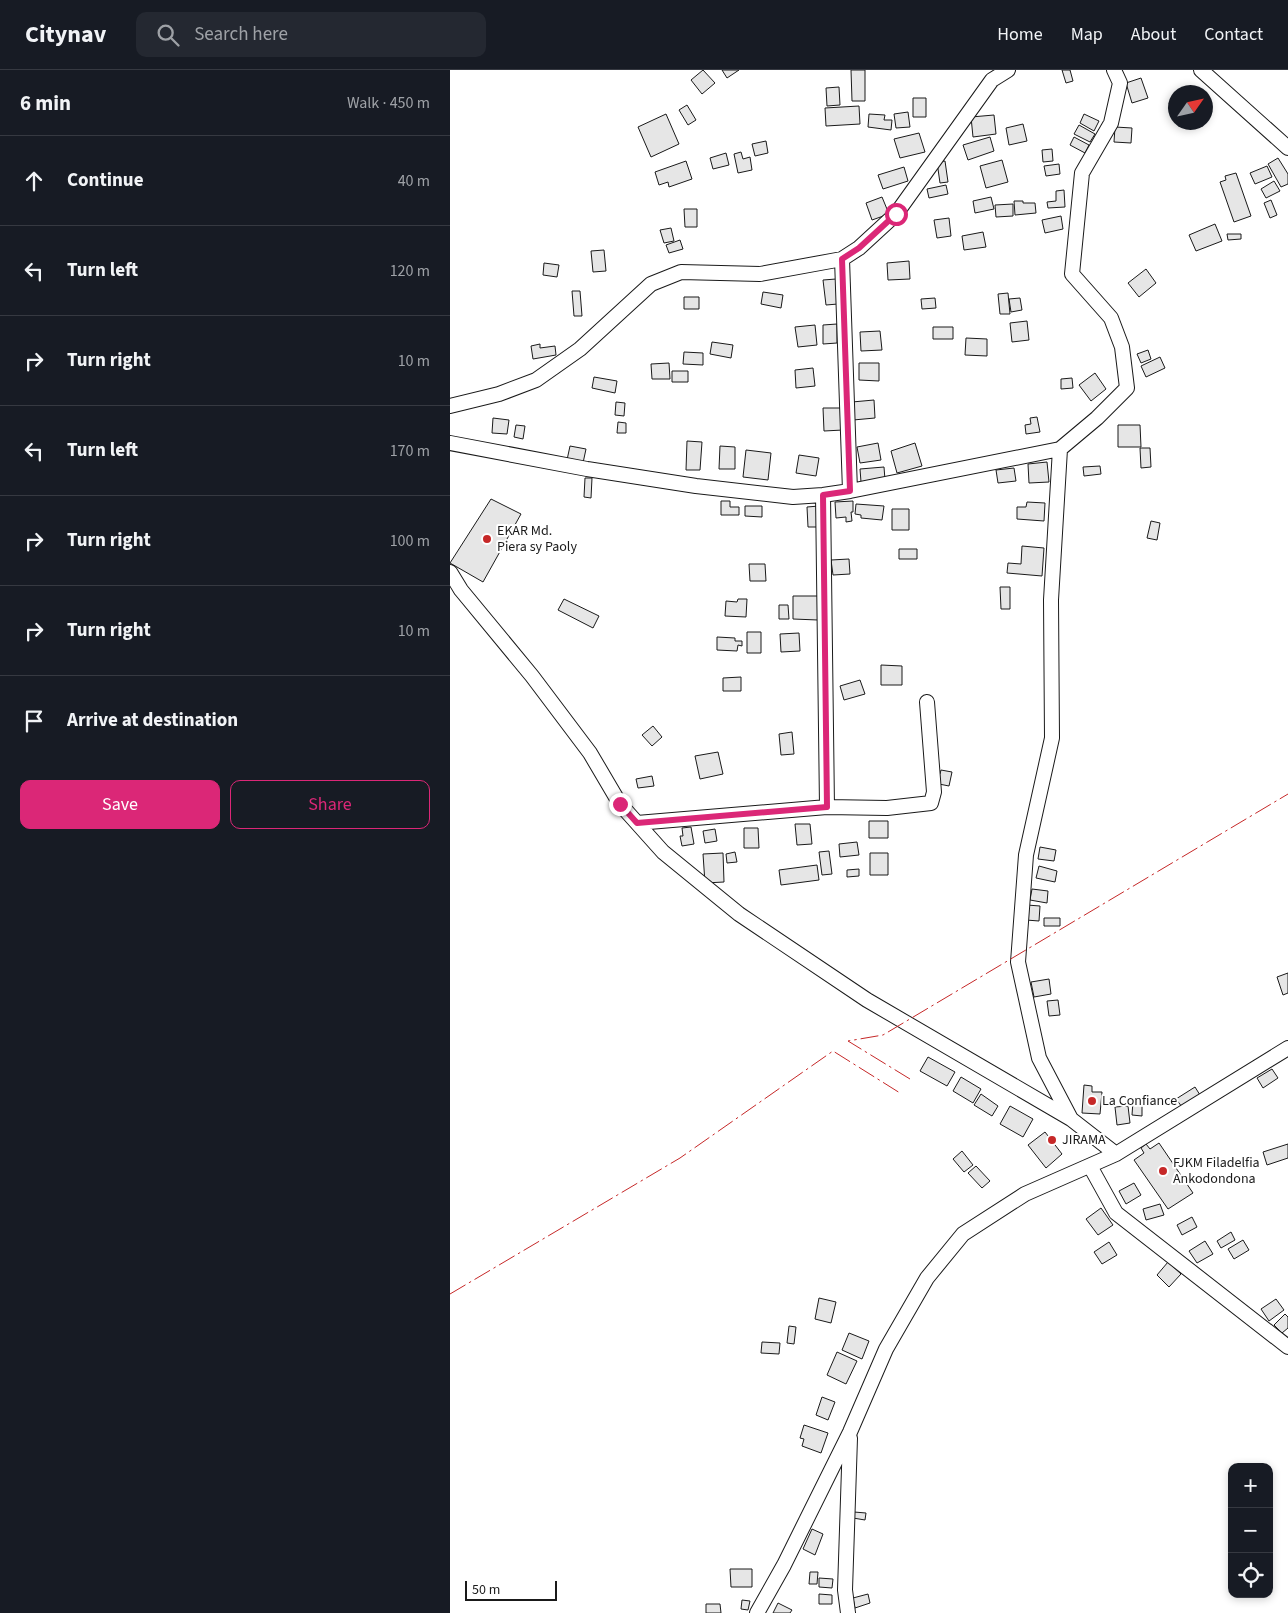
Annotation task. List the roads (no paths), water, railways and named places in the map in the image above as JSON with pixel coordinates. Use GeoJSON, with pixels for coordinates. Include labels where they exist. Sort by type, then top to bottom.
{"type":"FeatureCollection","features":[{"type":"Feature","properties":{"kind":"street"},"geometry":{"type":"LineString","coordinates":[[450,406],[499,394],[536,380],[580,349],[651,284],[681,272],[760,274],[842,259],[859,248],[896,214],[992,80],[1008,70]]}},
{"type":"Feature","properties":{"kind":"street"},"geometry":{"type":"LineString","coordinates":[[450,443],[587,469],[696,486],[793,497],[850,491],[1060,449],[1097,418],[1127,388],[1122,347],[1110,318],[1072,274],[1082,173],[1110,123],[1120,83],[1114,70]]}},
{"type":"Feature","properties":{"kind":"street"},"geometry":{"type":"LineString","coordinates":[[1201,70],[1288,148]]}},
{"type":"Feature","properties":{"kind":"street"},"geometry":{"type":"LineString","coordinates":[[842,259],[850,491]]}},
{"type":"Feature","properties":{"kind":"street"},"geometry":{"type":"LineString","coordinates":[[1060,449],[1051,600],[1052,738],[1026,855],[1018,962],[1039,1058],[1072,1119]]}},
{"type":"Feature","properties":{"kind":"street"},"geometry":{"type":"LineString","coordinates":[[823,495],[827,807]]}},
{"type":"Feature","properties":{"kind":"street"},"geometry":{"type":"LineString","coordinates":[[450,572],[461,590],[532,676],[590,753],[620,804],[663,852],[739,914],[867,1000],[1072,1119],[1116,1154]]}},
{"type":"Feature","properties":{"kind":"street"},"geometry":{"type":"LineString","coordinates":[[637,823],[827,807],[887,808],[931,803],[934,792],[927,702]]}},
{"type":"Feature","properties":{"kind":"street"},"geometry":{"type":"LineString","coordinates":[[757,1613],[784,1565],[850,1432],[886,1349],[927,1278],[963,1234],[1025,1194],[1116,1154],[1288,1048]]}},
{"type":"Feature","properties":{"kind":"street"},"geometry":{"type":"LineString","coordinates":[[1090,1166],[1116,1213],[1288,1346]]}},
{"type":"Feature","properties":{"kind":"street"},"geometry":{"type":"LineString","coordinates":[[848,1613],[845,1590],[850,1432]]}},
{"type":"Feature","properties":{"kind":"place","name":"EKAR Md. Piera sy Paoly"},"geometry":{"type":"Point","coordinates":[487,539]}},
{"type":"Feature","properties":{"kind":"place","name":"La Confiance"},"geometry":{"type":"Point","coordinates":[1092,1101]}},
{"type":"Feature","properties":{"kind":"place","name":"JIRAMA"},"geometry":{"type":"Point","coordinates":[1052,1140]}},
{"type":"Feature","properties":{"kind":"place","name":"FJKM Filadelfia Ankodondona"},"geometry":{"type":"Point","coordinates":[1163,1171]}}]}
